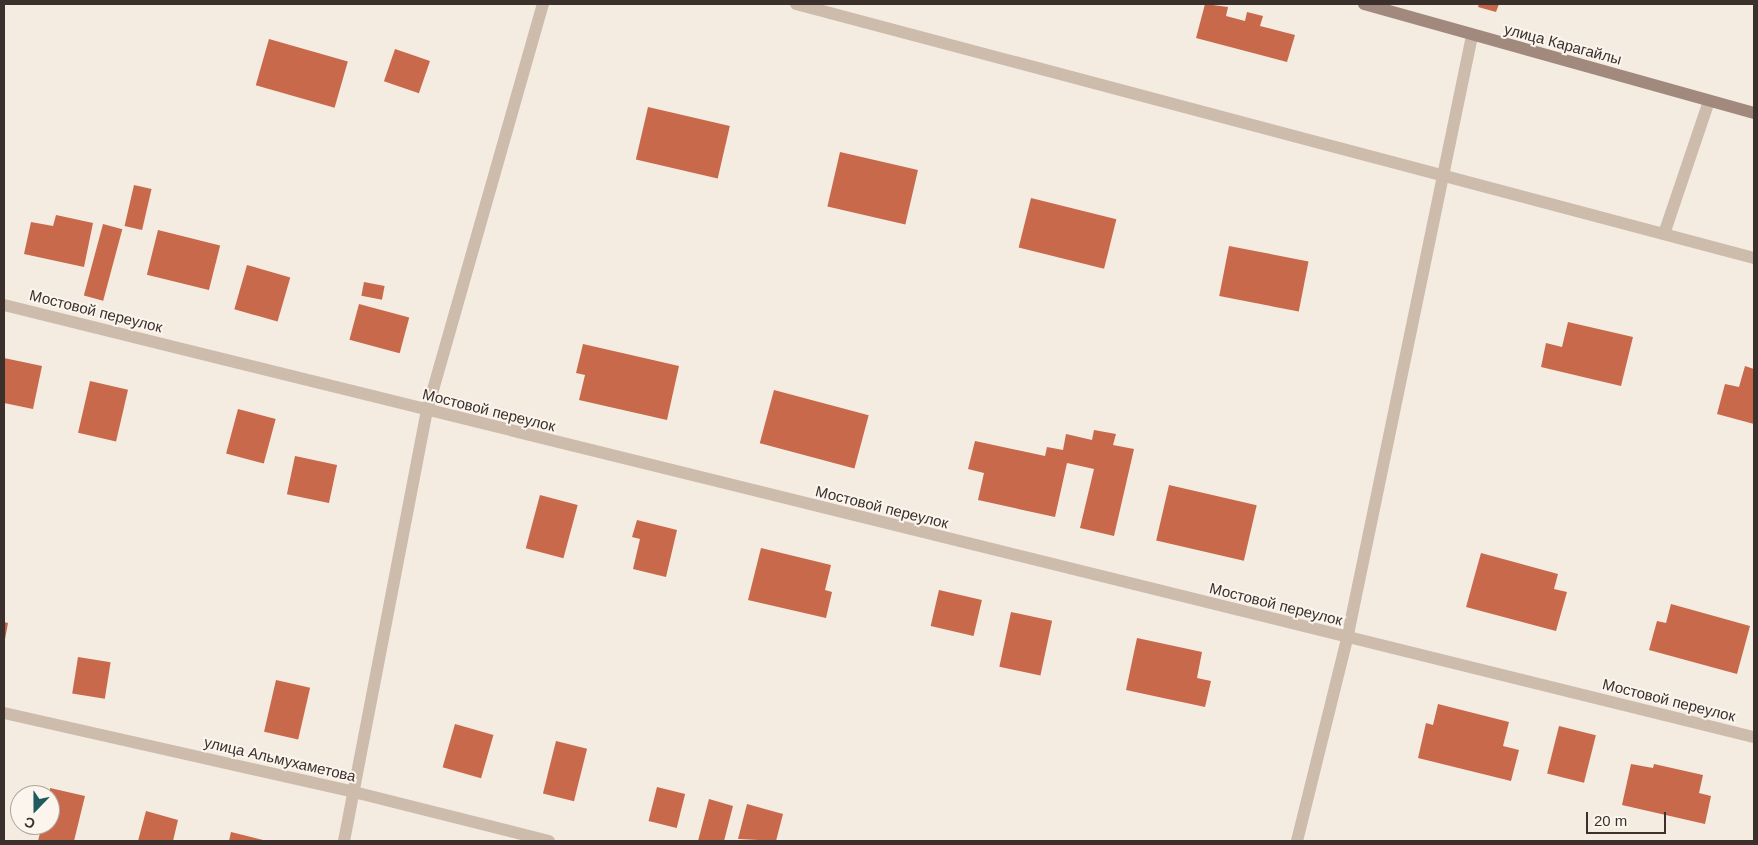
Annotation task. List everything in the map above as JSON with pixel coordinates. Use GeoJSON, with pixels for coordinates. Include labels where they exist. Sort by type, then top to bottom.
{"type":"FeatureCollection","features":[{"type":"Feature","properties":{"kind":"street"},"geometry":{"type":"LineString","coordinates":[[344,841],[427,411],[543,4]]}},
{"type":"Feature","properties":{"kind":"street"},"geometry":{"type":"LineString","coordinates":[[796,4],[1754,258]]}},
{"type":"Feature","properties":{"kind":"street","name":"улица Карагайлы"},"geometry":{"type":"LineString","coordinates":[[1364,4],[1472,36],[1754,113]]}},
{"type":"Feature","properties":{"kind":"street"},"geometry":{"type":"LineString","coordinates":[[1297,841],[1347,639],[1472,36]]}},
{"type":"Feature","properties":{"kind":"street"},"geometry":{"type":"LineString","coordinates":[[1664,234],[1709,100]]}},
{"type":"Feature","properties":{"kind":"street","name":"Мостовой переулок"},"geometry":{"type":"LineString","coordinates":[[4,305],[1347,639],[1754,737]]}},
{"type":"Feature","properties":{"kind":"street","name":"улица Альмухаметова"},"geometry":{"type":"LineString","coordinates":[[4,713],[354,792],[549,841]]}},
{"type":"Feature","properties":{"kind":"building"},"geometry":{"type":"Polygon","coordinates":[[[1205,4],[1228,7],[1226,16],[1245,21],[1247,12],[1263,16],[1260,26],[1295,35],[1287,62],[1196,38],[1205,4]]]}},
{"type":"Feature","properties":{"kind":"building"},"geometry":{"type":"Polygon","coordinates":[[[1479,4],[1499,4],[1496,12],[1478,7],[1479,4]]]}},
{"type":"Feature","properties":{"kind":"building"},"geometry":{"type":"Polygon","coordinates":[[[269,39],[348,62],[335,108],[256,85],[269,39]]]}},
{"type":"Feature","properties":{"kind":"building"},"geometry":{"type":"Polygon","coordinates":[[[395,49],[430,61],[419,93],[384,81],[395,49]]]}},
{"type":"Feature","properties":{"kind":"building"},"geometry":{"type":"Polygon","coordinates":[[[648,107],[730,126],[718,179],[636,160],[648,107]]]}},
{"type":"Feature","properties":{"kind":"building"},"geometry":{"type":"Polygon","coordinates":[[[840,152],[918,170],[905,225],[827,207],[840,152]]]}},
{"type":"Feature","properties":{"kind":"building"},"geometry":{"type":"Polygon","coordinates":[[[134,185],[152,189],[142,230],[125,226],[134,185]]]}},
{"type":"Feature","properties":{"kind":"building"},"geometry":{"type":"Polygon","coordinates":[[[1031,198],[1116,219],[1104,269],[1019,247],[1031,198]]]}},
{"type":"Feature","properties":{"kind":"building"},"geometry":{"type":"Polygon","coordinates":[[[56,215],[93,223],[84,267],[24,254],[31,222],[53,226],[56,215]]]}},
{"type":"Feature","properties":{"kind":"building"},"geometry":{"type":"Polygon","coordinates":[[[103,224],[122,229],[103,301],[84,295],[103,224]]]}},
{"type":"Feature","properties":{"kind":"building"},"geometry":{"type":"Polygon","coordinates":[[[158,230],[220,245],[209,290],[147,275],[158,230]]]}},
{"type":"Feature","properties":{"kind":"building"},"geometry":{"type":"Polygon","coordinates":[[[1229,246],[1309,261],[1299,312],[1219,296],[1229,246]]]}},
{"type":"Feature","properties":{"kind":"building"},"geometry":{"type":"Polygon","coordinates":[[[247,265],[290,277],[278,322],[234,309],[247,265]]]}},
{"type":"Feature","properties":{"kind":"building"},"geometry":{"type":"Polygon","coordinates":[[[364,282],[385,286],[382,300],[361,296],[364,282]]]}},
{"type":"Feature","properties":{"kind":"building"},"geometry":{"type":"Polygon","coordinates":[[[359,304],[409,317],[400,353],[349,340],[359,304]]]}},
{"type":"Feature","properties":{"kind":"building"},"geometry":{"type":"Polygon","coordinates":[[[1568,322],[1633,337],[1621,386],[1541,367],[1546,343],[1562,347],[1568,322]]]}},
{"type":"Feature","properties":{"kind":"building"},"geometry":{"type":"Polygon","coordinates":[[[583,344],[679,366],[667,420],[579,400],[585,375],[576,373],[583,344]]]}},
{"type":"Feature","properties":{"kind":"building"},"geometry":{"type":"Polygon","coordinates":[[[4,358],[42,366],[33,409],[4,403],[4,358]]]}},
{"type":"Feature","properties":{"kind":"building"},"geometry":{"type":"Polygon","coordinates":[[[1745,366],[1754,369],[1754,424],[1717,414],[1725,384],[1739,387],[1745,366]]]}},
{"type":"Feature","properties":{"kind":"building"},"geometry":{"type":"Polygon","coordinates":[[[90,381],[128,390],[116,441],[78,433],[90,381]]]}},
{"type":"Feature","properties":{"kind":"building"},"geometry":{"type":"Polygon","coordinates":[[[774,390],[869,415],[854,468],[760,443],[774,390]]]}},
{"type":"Feature","properties":{"kind":"building"},"geometry":{"type":"Polygon","coordinates":[[[238,409],[276,419],[264,464],[226,453],[238,409]]]}},
{"type":"Feature","properties":{"kind":"building"},"geometry":{"type":"Polygon","coordinates":[[[1094,430],[1116,434],[1113,445],[1134,449],[1114,536],[1080,528],[1094,469],[1067,463],[1055,517],[978,500],[984,473],[968,469],[975,441],[1045,456],[1047,447],[1063,450],[1066,434],[1092,440],[1094,430]]]}},
{"type":"Feature","properties":{"kind":"building"},"geometry":{"type":"Polygon","coordinates":[[[295,456],[337,465],[329,503],[287,494],[295,456]]]}},
{"type":"Feature","properties":{"kind":"building"},"geometry":{"type":"Polygon","coordinates":[[[1169,485],[1257,505],[1244,561],[1156,541],[1169,485]]]}},
{"type":"Feature","properties":{"kind":"building"},"geometry":{"type":"Polygon","coordinates":[[[540,495],[578,505],[563,558],[526,548],[540,495]]]}},
{"type":"Feature","properties":{"kind":"building"},"geometry":{"type":"Polygon","coordinates":[[[637,520],[677,530],[666,577],[633,569],[640,539],[632,537],[637,520]]]}},
{"type":"Feature","properties":{"kind":"building"},"geometry":{"type":"Polygon","coordinates":[[[761,548],[831,565],[825,590],[832,592],[826,618],[748,600],[761,548]]]}},
{"type":"Feature","properties":{"kind":"building"},"geometry":{"type":"Polygon","coordinates":[[[1481,553],[1558,574],[1554,589],[1567,592],[1556,631],[1466,607],[1481,553]]]}},
{"type":"Feature","properties":{"kind":"building"},"geometry":{"type":"Polygon","coordinates":[[[939,590],[982,600],[974,636],[931,626],[939,590]]]}},
{"type":"Feature","properties":{"kind":"building"},"geometry":{"type":"Polygon","coordinates":[[[1671,604],[1750,626],[1737,674],[1649,650],[1657,621],[1666,623],[1671,604]]]}},
{"type":"Feature","properties":{"kind":"building"},"geometry":{"type":"Polygon","coordinates":[[[1011,612],[1052,621],[1040,676],[999,667],[1011,612]]]}},
{"type":"Feature","properties":{"kind":"building"},"geometry":{"type":"Polygon","coordinates":[[[4,622],[8,623],[5,639],[4,639],[4,622]]]}},
{"type":"Feature","properties":{"kind":"building"},"geometry":{"type":"Polygon","coordinates":[[[1137,638],[1202,652],[1197,678],[1211,681],[1205,707],[1126,690],[1137,638]]]}},
{"type":"Feature","properties":{"kind":"building"},"geometry":{"type":"Polygon","coordinates":[[[78,657],[111,662],[105,699],[72,694],[78,657]]]}},
{"type":"Feature","properties":{"kind":"building"},"geometry":{"type":"Polygon","coordinates":[[[276,680],[310,688],[298,740],[264,732],[276,680]]]}},
{"type":"Feature","properties":{"kind":"building"},"geometry":{"type":"Polygon","coordinates":[[[1438,704],[1509,722],[1503,746],[1519,750],[1511,781],[1418,758],[1426,723],[1433,725],[1438,704]]]}},
{"type":"Feature","properties":{"kind":"building"},"geometry":{"type":"Polygon","coordinates":[[[455,724],[493,735],[481,778],[443,767],[455,724]]]}},
{"type":"Feature","properties":{"kind":"building"},"geometry":{"type":"Polygon","coordinates":[[[1559,726],[1596,735],[1584,783],[1547,774],[1559,726]]]}},
{"type":"Feature","properties":{"kind":"building"},"geometry":{"type":"Polygon","coordinates":[[[556,741],[587,749],[574,801],[543,793],[556,741]]]}},
{"type":"Feature","properties":{"kind":"building"},"geometry":{"type":"Polygon","coordinates":[[[1631,764],[1653,768],[1654,764],[1703,775],[1699,793],[1711,796],[1705,824],[1622,805],[1631,764]]]}},
{"type":"Feature","properties":{"kind":"building"},"geometry":{"type":"Polygon","coordinates":[[[657,787],[685,794],[677,828],[649,821],[657,787]]]}},
{"type":"Feature","properties":{"kind":"building"},"geometry":{"type":"Polygon","coordinates":[[[60,790],[85,796],[74,841],[38,841],[40,835],[60,835],[60,790]]]}},
{"type":"Feature","properties":{"kind":"building"},"geometry":{"type":"Polygon","coordinates":[[[709,799],[733,806],[724,841],[698,841],[709,799]]]}},
{"type":"Feature","properties":{"kind":"building"},"geometry":{"type":"Polygon","coordinates":[[[747,804],[783,814],[776,841],[738,839],[747,804]]]}},
{"type":"Feature","properties":{"kind":"building"},"geometry":{"type":"Polygon","coordinates":[[[146,811],[178,820],[173,841],[138,841],[146,811]]]}},
{"type":"Feature","properties":{"kind":"building"},"geometry":{"type":"Polygon","coordinates":[[[231,832],[267,841],[229,841],[231,832]]]}}]}
